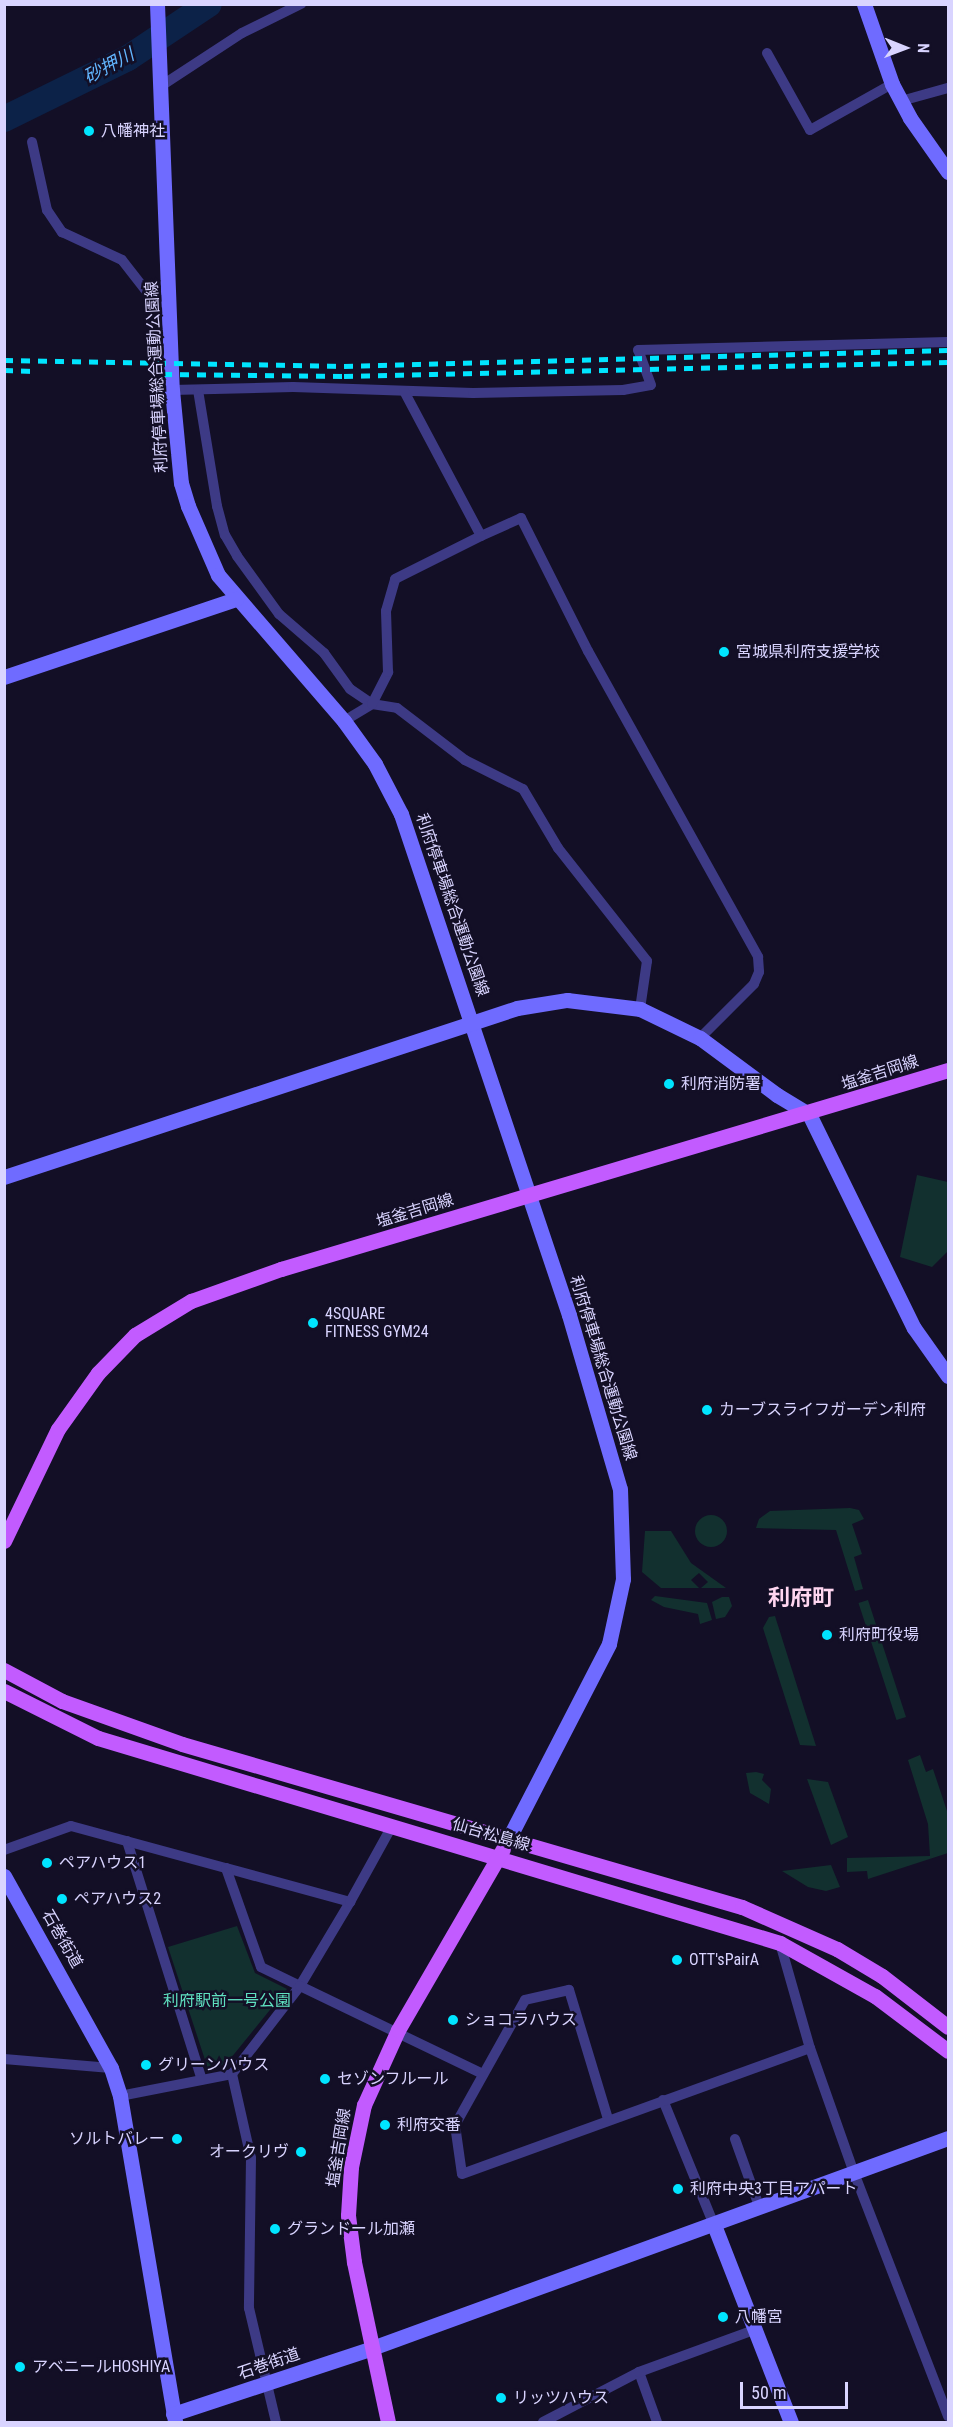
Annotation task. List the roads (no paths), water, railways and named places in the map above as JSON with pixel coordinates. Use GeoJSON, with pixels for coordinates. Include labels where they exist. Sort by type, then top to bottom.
{"type":"FeatureCollection","features":[{"type":"Feature","properties":{"kind":"main road","name":"塩釜吉岡線"},"geometry":{"type":"LineString","coordinates":[[4,1542],[58,1429],[98,1373],[148,1325],[218,1289],[809,1114],[948,1070]]}},
{"type":"Feature","properties":{"kind":"main road","name":"仙台松島線"},"geometry":{"type":"LineString","coordinates":[[4,1670],[62,1701],[143,1731],[742,1907],[796,1929],[882,1976],[948,2027]]}},
{"type":"Feature","properties":{"kind":"main road","name":"仙台松島線"},"geometry":{"type":"LineString","coordinates":[[4,1691],[98,1738],[499,1856],[780,1943],[875,1996],[948,2051]]}},
{"type":"Feature","properties":{"kind":"main road","name":"塩釜吉岡線"},"geometry":{"type":"LineString","coordinates":[[388,2422],[354,2262],[348,2215],[351,2167],[364,2105],[398,2030],[508,1840]]}},
{"type":"Feature","properties":{"kind":"street","name":"利府停車場総合運動公園線"},"geometry":{"type":"LineString","coordinates":[[157,4],[172,390],[178,463],[188,506],[218,575],[236,599],[344,721],[375,764],[401,814],[473,1021],[614,1460],[625,1545],[620,1600],[609,1644],[508,1840]]}},
{"type":"Feature","properties":{"kind":"street"},"geometry":{"type":"LineString","coordinates":[[161,86],[242,33],[301,4]]}},
{"type":"Feature","properties":{"kind":"street"},"geometry":{"type":"LineString","coordinates":[[864,4],[892,84],[948,172]]}},
{"type":"Feature","properties":{"kind":"street"},"geometry":{"type":"LineString","coordinates":[[767,53],[810,130],[892,84]]}},
{"type":"Feature","properties":{"kind":"street"},"geometry":{"type":"LineString","coordinates":[[901,101],[948,88]]}},
{"type":"Feature","properties":{"kind":"street"},"geometry":{"type":"LineString","coordinates":[[32,142],[46,210],[57,227],[73,239],[122,260],[150,296],[170,296]]}},
{"type":"Feature","properties":{"kind":"street"},"geometry":{"type":"LineString","coordinates":[[172,390],[293,387],[404,391],[612,391],[651,385],[638,350],[948,342]]}},
{"type":"Feature","properties":{"kind":"street"},"geometry":{"type":"LineString","coordinates":[[198,390],[206,459],[229,542],[279,614],[324,653],[350,689],[372,705],[398,708],[465,760],[523,789],[558,848],[647,961],[640,1009]]}},
{"type":"Feature","properties":{"kind":"street"},"geometry":{"type":"LineString","coordinates":[[404,391],[481,536]]}},
{"type":"Feature","properties":{"kind":"street"},"geometry":{"type":"LineString","coordinates":[[344,721],[372,705],[388,672],[386,610],[395,579],[521,518],[588,651],[758,957],[759,972],[754,984],[700,1038]]}},
{"type":"Feature","properties":{"kind":"street"},"geometry":{"type":"LineString","coordinates":[[4,677],[236,599]]}},
{"type":"Feature","properties":{"kind":"street"},"geometry":{"type":"LineString","coordinates":[[4,1177],[473,1021],[557,1001],[592,1001],[640,1009],[700,1038],[777,1095],[809,1114],[909,1318],[948,1376]]}},
{"type":"Feature","properties":{"kind":"street"},"geometry":{"type":"LineString","coordinates":[[120,2096],[232,2074],[300,1986],[392,1826]]}},
{"type":"Feature","properties":{"kind":"street"},"geometry":{"type":"LineString","coordinates":[[4,1850],[71,1827],[350,1902]]}},
{"type":"Feature","properties":{"kind":"street"},"geometry":{"type":"LineString","coordinates":[[127,1841],[202,2080]]}},
{"type":"Feature","properties":{"kind":"street"},"geometry":{"type":"LineString","coordinates":[[226,1868],[261,1968],[398,2030],[483,2074]]}},
{"type":"Feature","properties":{"kind":"street","name":"石巻街道"},"geometry":{"type":"LineString","coordinates":[[4,1876],[111,2068],[120,2096],[174,2418],[714,2225],[853,2170],[948,2138]]}},
{"type":"Feature","properties":{"kind":"street"},"geometry":{"type":"LineString","coordinates":[[780,1943],[810,2048],[853,2170],[948,2416]]}},
{"type":"Feature","properties":{"kind":"street"},"geometry":{"type":"LineString","coordinates":[[608,2119],[568,1990],[525,2000],[455,2125],[462,2174],[608,2119],[810,2048]]}},
{"type":"Feature","properties":{"kind":"street"},"geometry":{"type":"LineString","coordinates":[[4,2059],[111,2068]]}},
{"type":"Feature","properties":{"kind":"street"},"geometry":{"type":"LineString","coordinates":[[232,2074],[251,2158],[249,2308],[276,2422]]}},
{"type":"Feature","properties":{"kind":"street"},"geometry":{"type":"LineString","coordinates":[[663,2100],[791,2422]]}},
{"type":"Feature","properties":{"kind":"street"},"geometry":{"type":"LineString","coordinates":[[735,2139],[759,2206]]}},
{"type":"Feature","properties":{"kind":"street"},"geometry":{"type":"LineString","coordinates":[[543,2422],[639,2372],[754,2330]]}},
{"type":"Feature","properties":{"kind":"street"},"geometry":{"type":"LineString","coordinates":[[639,2372],[657,2422]]}},
{"type":"Feature","properties":{"kind":"waterway","name":"砂押川"},"geometry":{"type":"LineString","coordinates":[[4,119],[128,58],[209,4]]}},
{"type":"Feature","properties":{"kind":"railway"},"geometry":{"type":"LineString","coordinates":[[4,360],[344,366],[948,350]]}},
{"type":"Feature","properties":{"kind":"railway"},"geometry":{"type":"LineString","coordinates":[[163,374],[344,376],[948,362]]}},
{"type":"Feature","properties":{"kind":"railway"},"geometry":{"type":"LineString","coordinates":[[4,370],[34,371]]}},
{"type":"Feature","properties":{"kind":"place","name":"八幡神社"},"geometry":{"type":"Point","coordinates":[89,131]}},
{"type":"Feature","properties":{"kind":"place","name":"宮城県利府支援学校"},"geometry":{"type":"Point","coordinates":[724,652]}},
{"type":"Feature","properties":{"kind":"place","name":"利府消防署"},"geometry":{"type":"Point","coordinates":[669,1084]}},
{"type":"Feature","properties":{"kind":"place","name":"4SQUARE FITNESS GYM24"},"geometry":{"type":"Point","coordinates":[313,1323]}},
{"type":"Feature","properties":{"kind":"place","name":"カーブスライフガーデン利府"},"geometry":{"type":"Point","coordinates":[707,1410]}},
{"type":"Feature","properties":{"kind":"place","name":"利府町役場"},"geometry":{"type":"Point","coordinates":[827,1635]}},
{"type":"Feature","properties":{"kind":"place","name":"ペアハウス1"},"geometry":{"type":"Point","coordinates":[47,1863]}},
{"type":"Feature","properties":{"kind":"place","name":"ペアハウス2"},"geometry":{"type":"Point","coordinates":[62,1899]}},
{"type":"Feature","properties":{"kind":"place","name":"OTT'sPairA"},"geometry":{"type":"Point","coordinates":[677,1960]}},
{"type":"Feature","properties":{"kind":"place","name":"ショコラハウス"},"geometry":{"type":"Point","coordinates":[453,2020]}},
{"type":"Feature","properties":{"kind":"place","name":"グリーンハウス"},"geometry":{"type":"Point","coordinates":[146,2065]}},
{"type":"Feature","properties":{"kind":"place","name":"セゾンフルール"},"geometry":{"type":"Point","coordinates":[325,2079]}},
{"type":"Feature","properties":{"kind":"place","name":"利府交番"},"geometry":{"type":"Point","coordinates":[385,2125]}},
{"type":"Feature","properties":{"kind":"place","name":"ソルトバレー"},"geometry":{"type":"Point","coordinates":[177,2139]}},
{"type":"Feature","properties":{"kind":"place","name":"オークリヴ"},"geometry":{"type":"Point","coordinates":[301,2152]}},
{"type":"Feature","properties":{"kind":"place","name":"利府中央3丁目アパート"},"geometry":{"type":"Point","coordinates":[678,2189]}},
{"type":"Feature","properties":{"kind":"place","name":"グランドール加瀬"},"geometry":{"type":"Point","coordinates":[275,2229]}},
{"type":"Feature","properties":{"kind":"place","name":"八幡宮"},"geometry":{"type":"Point","coordinates":[723,2317]}},
{"type":"Feature","properties":{"kind":"place","name":"アベニールHOSHIYA"},"geometry":{"type":"Point","coordinates":[20,2367]}},
{"type":"Feature","properties":{"kind":"place","name":"リッツハウス"},"geometry":{"type":"Point","coordinates":[501,2398]}},
{"type":"Feature","properties":{"kind":"district","name":"利府町"},"geometry":{"type":"Point","coordinates":[801,1598]}},
{"type":"Feature","properties":{"kind":"park label","name":"利府駅前一号公園"},"geometry":{"type":"Point","coordinates":[227,2001]}}]}
